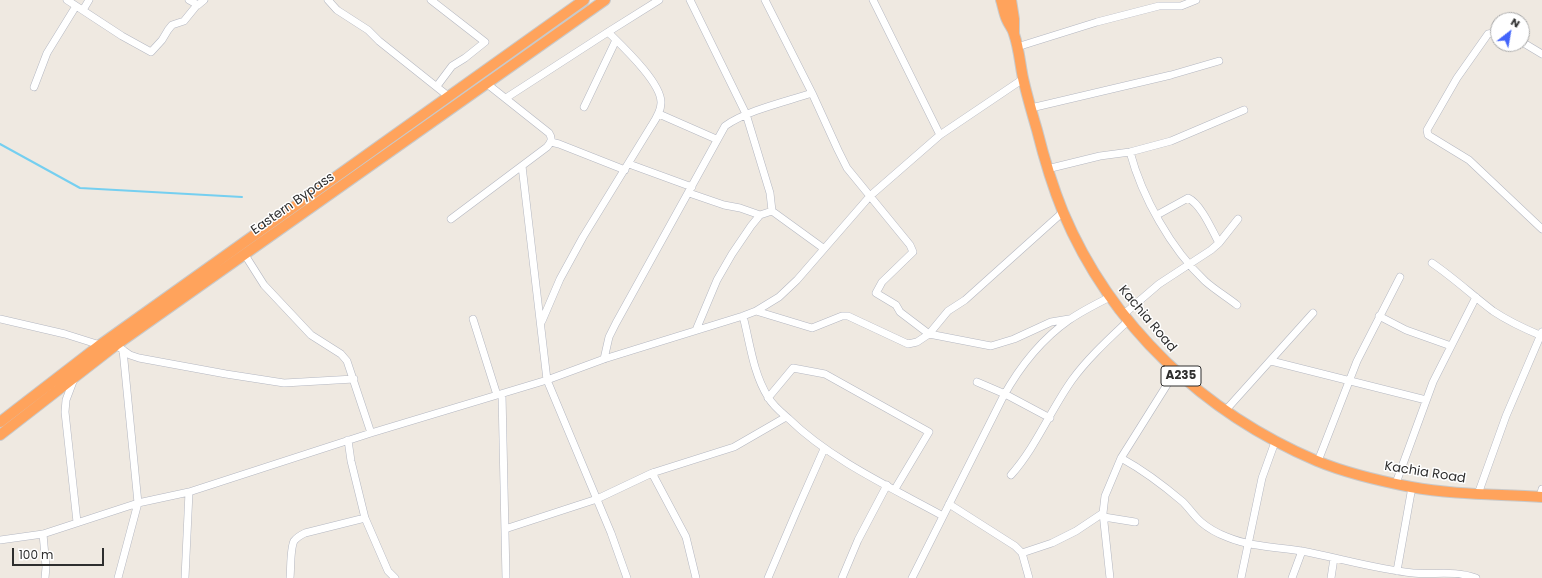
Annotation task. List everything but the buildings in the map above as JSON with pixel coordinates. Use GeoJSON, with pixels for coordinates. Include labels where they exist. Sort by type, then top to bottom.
{"type":"FeatureCollection","features":[{"type":"Feature","properties":{"kind":"highway","name":"Eastern Bypass"},"geometry":{"type":"LineString","coordinates":[[0,422],[100,345],[584,0]]}},
{"type":"Feature","properties":{"kind":"highway","name":"Eastern Bypass"},"geometry":{"type":"LineString","coordinates":[[0,435],[74,378],[120,347],[245,254],[604,0]]}},
{"type":"Feature","properties":{"kind":"highway","name":"Kachia Road"},"geometry":{"type":"LineString","coordinates":[[1002,0],[1007,19],[1014,33],[1023,80],[1047,169],[1063,212],[1084,254],[1110,296],[1126,317],[1175,372],[1201,394],[1225,411],[1275,442],[1338,469],[1412,487],[1478,494],[1541,494]]}},
{"type":"Feature","properties":{"kind":"highway","name":"A235"},"geometry":{"type":"LineString","coordinates":[[1012,2],[1014,33]]}},
{"type":"Feature","properties":{"kind":"street"},"geometry":{"type":"LineString","coordinates":[[67,0],[151,52],[172,26],[184,22],[197,5],[204,0]]}},
{"type":"Feature","properties":{"kind":"street"},"geometry":{"type":"LineString","coordinates":[[83,10],[89,0]]}},
{"type":"Feature","properties":{"kind":"street"},"geometry":{"type":"LineString","coordinates":[[189,0],[197,5]]}},
{"type":"Feature","properties":{"kind":"street"},"geometry":{"type":"LineString","coordinates":[[328,0],[337,10],[368,30],[379,41],[448,96]]}},
{"type":"Feature","properties":{"kind":"street"},"geometry":{"type":"LineString","coordinates":[[431,0],[486,42],[452,66],[437,86]]}},
{"type":"Feature","properties":{"kind":"street"},"geometry":{"type":"LineString","coordinates":[[506,98],[660,0]]}},
{"type":"Feature","properties":{"kind":"street"},"geometry":{"type":"LineString","coordinates":[[690,0],[746,114],[770,193],[772,211],[824,248]]}},
{"type":"Feature","properties":{"kind":"street"},"geometry":{"type":"LineString","coordinates":[[765,0],[848,168],[910,245],[913,252],[882,282],[876,292],[896,305],[900,312],[929,334],[991,346],[1014,339],[1051,322],[1070,319]]}},
{"type":"Feature","properties":{"kind":"street"},"geometry":{"type":"LineString","coordinates":[[873,0],[940,135]]}},
{"type":"Feature","properties":{"kind":"street"},"geometry":{"type":"LineString","coordinates":[[1017,47],[1158,3],[1181,6],[1196,0]]}},
{"type":"Feature","properties":{"kind":"street"},"geometry":{"type":"LineString","coordinates":[[34,86],[47,53],[76,6]]}},
{"type":"Feature","properties":{"kind":"street"},"geometry":{"type":"LineString","coordinates":[[541,323],[560,279],[583,237],[627,167],[658,114],[661,104],[661,94],[655,84],[608,32]]}},
{"type":"Feature","properties":{"kind":"street"},"geometry":{"type":"LineString","coordinates":[[1490,34],[1488,34],[1457,78],[1427,130],[1428,136],[1469,160],[1542,229]]}},
{"type":"Feature","properties":{"kind":"street"},"geometry":{"type":"LineString","coordinates":[[584,107],[616,40]]}},
{"type":"Feature","properties":{"kind":"street"},"geometry":{"type":"LineString","coordinates":[[1530,47],[1542,54]]}},
{"type":"Feature","properties":{"kind":"street"},"geometry":{"type":"LineString","coordinates":[[1031,108],[1171,75],[1219,61]]}},
{"type":"Feature","properties":{"kind":"street"},"geometry":{"type":"LineString","coordinates":[[0,540],[43,534],[138,503],[189,492],[348,440],[547,380],[604,359],[756,311],[779,297],[797,280],[870,196],[940,135],[1023,80]]}},
{"type":"Feature","properties":{"kind":"street"},"geometry":{"type":"LineString","coordinates":[[451,219],[547,147],[551,142],[552,137],[549,133],[486,83]]}},
{"type":"Feature","properties":{"kind":"street"},"geometry":{"type":"LineString","coordinates":[[604,359],[609,338],[616,323],[690,190],[716,139],[725,126],[734,119],[746,114],[812,94]]}},
{"type":"Feature","properties":{"kind":"street"},"geometry":{"type":"LineString","coordinates":[[1047,169],[1100,156],[1130,152],[1170,141],[1244,110]]}},
{"type":"Feature","properties":{"kind":"street"},"geometry":{"type":"LineString","coordinates":[[658,114],[716,139]]}},
{"type":"Feature","properties":{"kind":"street"},"geometry":{"type":"LineString","coordinates":[[551,142],[627,167],[690,190],[724,205],[740,208],[760,216]]}},
{"type":"Feature","properties":{"kind":"street"},"geometry":{"type":"LineString","coordinates":[[1130,152],[1135,171],[1142,187],[1167,233],[1189,264],[1206,282],[1237,305]]}},
{"type":"Feature","properties":{"kind":"street"},"geometry":{"type":"LineString","coordinates":[[522,166],[547,380],[597,499],[627,578]]}},
{"type":"Feature","properties":{"kind":"street"},"geometry":{"type":"LineString","coordinates":[[1157,215],[1188,198],[1198,206],[1219,243]]}},
{"type":"Feature","properties":{"kind":"street"},"geometry":{"type":"LineString","coordinates":[[696,330],[718,280],[732,254],[751,226],[760,216],[772,211]]}},
{"type":"Feature","properties":{"kind":"street"},"geometry":{"type":"LineString","coordinates":[[756,311],[812,328],[842,316],[848,316],[908,344],[917,342],[929,334],[948,311],[965,300],[1063,212]]}},
{"type":"Feature","properties":{"kind":"street"},"geometry":{"type":"LineString","coordinates":[[1011,475],[1024,460],[1071,381],[1126,317],[1159,284],[1219,243],[1238,219]]}},
{"type":"Feature","properties":{"kind":"street"},"geometry":{"type":"LineString","coordinates":[[245,254],[264,285],[311,335],[340,354],[347,361],[371,433]]}},
{"type":"Feature","properties":{"kind":"street"},"geometry":{"type":"LineString","coordinates":[[1432,263],[1447,273],[1494,311],[1515,324],[1541,335],[1506,416],[1478,494]]}},
{"type":"Feature","properties":{"kind":"street"},"geometry":{"type":"LineString","coordinates":[[1318,461],[1357,361],[1400,276]]}},
{"type":"Feature","properties":{"kind":"street"},"geometry":{"type":"LineString","coordinates":[[912,578],[1005,394],[1019,371],[1055,331],[1070,319],[1110,296]]}},
{"type":"Feature","properties":{"kind":"street"},"geometry":{"type":"LineString","coordinates":[[1396,483],[1433,382],[1476,297]]}},
{"type":"Feature","properties":{"kind":"street"},"geometry":{"type":"LineString","coordinates":[[1225,411],[1313,313]]}},
{"type":"Feature","properties":{"kind":"street"},"geometry":{"type":"LineString","coordinates":[[743,316],[758,376],[768,398],[786,417],[824,449],[943,516]]}},
{"type":"Feature","properties":{"kind":"street"},"geometry":{"type":"LineString","coordinates":[[1379,316],[1406,330],[1451,346]]}},
{"type":"Feature","properties":{"kind":"street"},"geometry":{"type":"LineString","coordinates":[[0,319],[65,334],[100,345]]}},
{"type":"Feature","properties":{"kind":"street"},"geometry":{"type":"LineString","coordinates":[[473,319],[500,394],[506,578]]}},
{"type":"Feature","properties":{"kind":"street"},"geometry":{"type":"LineString","coordinates":[[120,347],[130,355],[139,358],[284,383],[354,379]]}},
{"type":"Feature","properties":{"kind":"street"},"geometry":{"type":"LineString","coordinates":[[118,578],[138,503],[120,347]]}},
{"type":"Feature","properties":{"kind":"street"},"geometry":{"type":"LineString","coordinates":[[1271,361],[1426,400]]}},
{"type":"Feature","properties":{"kind":"street"},"geometry":{"type":"LineString","coordinates":[[768,398],[792,368],[814,371],[831,377],[929,432],[895,489]]}},
{"type":"Feature","properties":{"kind":"street"},"geometry":{"type":"LineString","coordinates":[[1110,578],[1103,515],[1105,496],[1120,458],[1175,372]]}},
{"type":"Feature","properties":{"kind":"street"},"geometry":{"type":"LineString","coordinates":[[74,378],[66,400],[65,412],[77,522]]}},
{"type":"Feature","properties":{"kind":"street"},"geometry":{"type":"LineString","coordinates":[[977,382],[1005,394],[1050,418]]}},
{"type":"Feature","properties":{"kind":"street"},"geometry":{"type":"LineString","coordinates":[[505,528],[597,499],[652,473],[734,446],[786,417]]}},
{"type":"Feature","properties":{"kind":"street"},"geometry":{"type":"LineString","coordinates":[[348,440],[351,461],[365,518],[388,571],[395,578]]}},
{"type":"Feature","properties":{"kind":"street"},"geometry":{"type":"LineString","coordinates":[[1241,578],[1262,478],[1275,442]]}},
{"type":"Feature","properties":{"kind":"street"},"geometry":{"type":"LineString","coordinates":[[768,578],[824,449]]}},
{"type":"Feature","properties":{"kind":"street"},"geometry":{"type":"LineString","coordinates":[[1120,458],[1158,481],[1184,503],[1201,522],[1227,537],[1248,543],[1302,551],[1415,575],[1453,573],[1464,574],[1476,578]]}},
{"type":"Feature","properties":{"kind":"street"},"geometry":{"type":"LineString","coordinates":[[652,473],[686,537],[696,578]]}},
{"type":"Feature","properties":{"kind":"street"},"geometry":{"type":"LineString","coordinates":[[842,578],[858,540],[887,485]]}},
{"type":"Feature","properties":{"kind":"street"},"geometry":{"type":"LineString","coordinates":[[1397,571],[1412,487]]}},
{"type":"Feature","properties":{"kind":"street"},"geometry":{"type":"LineString","coordinates":[[185,578],[189,492]]}},
{"type":"Feature","properties":{"kind":"street"},"geometry":{"type":"LineString","coordinates":[[949,504],[1015,546],[1022,553],[1029,578]]}},
{"type":"Feature","properties":{"kind":"street"},"geometry":{"type":"LineString","coordinates":[[1022,553],[1052,543],[1103,515],[1135,522]]}},
{"type":"Feature","properties":{"kind":"street"},"geometry":{"type":"LineString","coordinates":[[290,578],[294,541],[299,536],[305,533],[365,518]]}},
{"type":"Feature","properties":{"kind":"street"},"geometry":{"type":"LineString","coordinates":[[43,534],[46,568],[45,578]]}},
{"type":"Feature","properties":{"kind":"street"},"geometry":{"type":"LineString","coordinates":[[1292,578],[1302,551]]}},
{"type":"Feature","properties":{"kind":"street"},"geometry":{"type":"LineString","coordinates":[[1331,578],[1334,558]]}},
{"type":"Feature","properties":{"kind":"waterway"},"geometry":{"type":"LineString","coordinates":[[0,144],[80,188],[242,197]]}}]}
